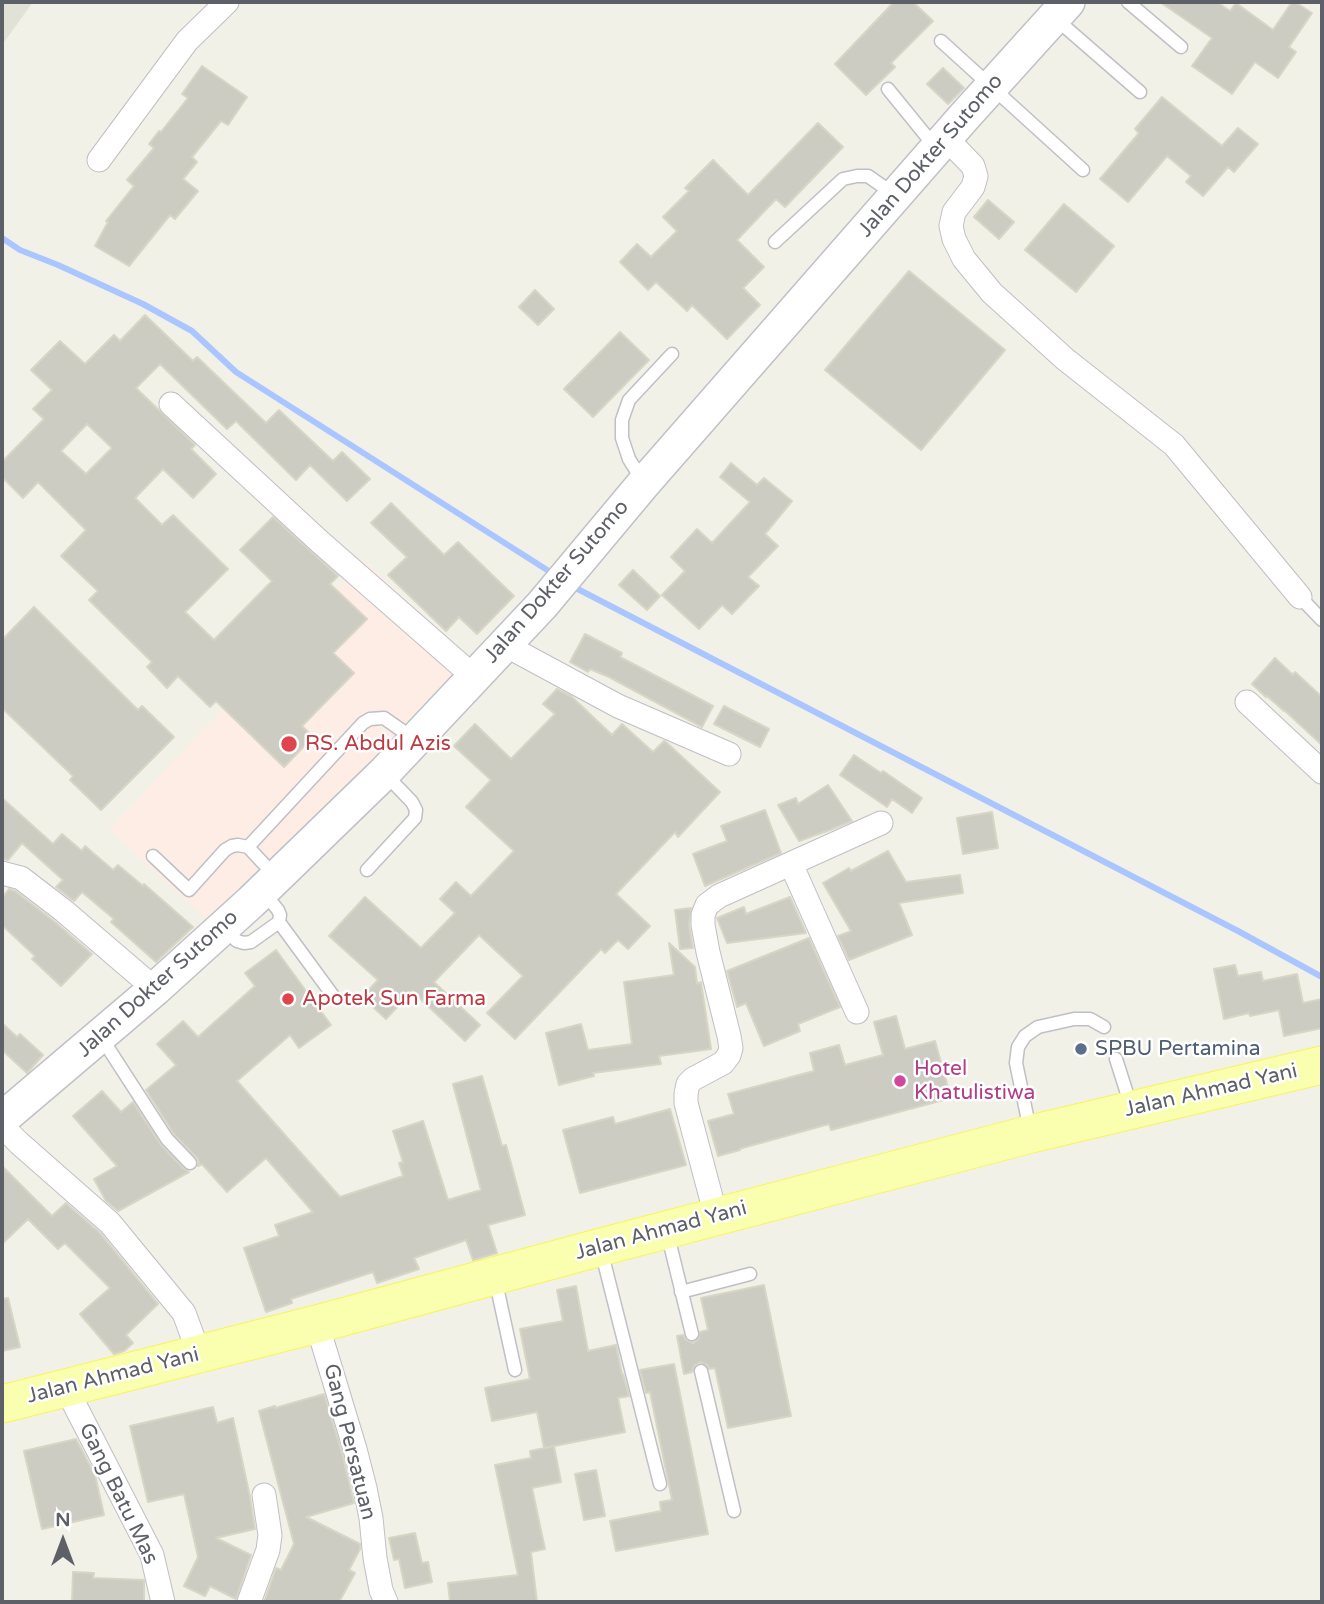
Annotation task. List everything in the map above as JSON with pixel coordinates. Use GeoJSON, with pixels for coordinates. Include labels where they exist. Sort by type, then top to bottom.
{"type":"FeatureCollection","features":[{"type":"Feature","properties":{"kind":"main road","name":"Jalan Ahmad Yani"},"geometry":{"type":"LineString","coordinates":[[3,1400],[66,1388],[317,1324],[1031,1134],[1322,1065]]}},
{"type":"Feature","properties":{"kind":"street"},"geometry":{"type":"LineString","coordinates":[[99,160],[187,41],[227,2]]}},
{"type":"Feature","properties":{"kind":"street","name":"Jalan Dokter Sutomo"},"geometry":{"type":"LineString","coordinates":[[2,1119],[223,928],[384,773],[542,605],[644,483],[1061,10]]}},
{"type":"Feature","properties":{"kind":"street"},"geometry":{"type":"LineString","coordinates":[[941,143],[973,166],[976,176],[973,187],[954,212],[951,226],[954,239],[964,258],[992,293],[1056,351],[1174,445],[1300,597]]}},
{"type":"Feature","properties":{"kind":"street"},"geometry":{"type":"LineString","coordinates":[[171,404],[319,541],[473,676]]}},
{"type":"Feature","properties":{"kind":"street"},"geometry":{"type":"LineString","coordinates":[[505,645],[618,706],[729,754]]}},
{"type":"Feature","properties":{"kind":"street"},"geometry":{"type":"LineString","coordinates":[[1247,702],[1322,772]]}},
{"type":"Feature","properties":{"kind":"street"},"geometry":{"type":"LineString","coordinates":[[716,1216],[685,1094],[693,1079],[723,1063],[730,1048],[703,925],[707,905],[719,896],[881,823]]}},
{"type":"Feature","properties":{"kind":"street"},"geometry":{"type":"LineString","coordinates":[[791,864],[857,1012]]}},
{"type":"Feature","properties":{"kind":"street"},"geometry":{"type":"LineString","coordinates":[[2,873],[21,878],[155,989]]}},
{"type":"Feature","properties":{"kind":"street"},"geometry":{"type":"LineString","coordinates":[[2,1126],[110,1223],[184,1313],[199,1354]]}},
{"type":"Feature","properties":{"kind":"street","name":"Gang Persatuan"},"geometry":{"type":"LineString","coordinates":[[317,1324],[362,1475],[381,1590],[386,1602]]}},
{"type":"Feature","properties":{"kind":"street","name":"Gang Batu Mas"},"geometry":{"type":"LineString","coordinates":[[66,1388],[152,1555],[163,1602]]}},
{"type":"Feature","properties":{"kind":"street"},"geometry":{"type":"LineString","coordinates":[[249,1602],[268,1550],[270,1535],[264,1495]]}},
{"type":"Feature","properties":{"kind":"lane"},"geometry":{"type":"LineString","coordinates":[[1128,2],[1181,47]]}},
{"type":"Feature","properties":{"kind":"lane"},"geometry":{"type":"LineString","coordinates":[[1061,10],[1140,92]]}},
{"type":"Feature","properties":{"kind":"lane"},"geometry":{"type":"LineString","coordinates":[[941,41],[1083,170]]}},
{"type":"Feature","properties":{"kind":"lane"},"geometry":{"type":"LineString","coordinates":[[888,89],[941,143]]}},
{"type":"Feature","properties":{"kind":"lane"},"geometry":{"type":"LineString","coordinates":[[775,242],[843,179],[868,176],[896,195]]}},
{"type":"Feature","properties":{"kind":"lane"},"geometry":{"type":"LineString","coordinates":[[644,483],[629,459],[622,438],[622,420],[629,400],[672,354]]}},
{"type":"Feature","properties":{"kind":"lane"},"geometry":{"type":"LineString","coordinates":[[1300,597],[1322,620]]}},
{"type":"Feature","properties":{"kind":"lane"},"geometry":{"type":"LineString","coordinates":[[248,847],[363,723],[370,719],[384,718],[415,740]]}},
{"type":"Feature","properties":{"kind":"lane"},"geometry":{"type":"LineString","coordinates":[[367,870],[415,818],[416,810],[412,802],[384,773]]}},
{"type":"Feature","properties":{"kind":"lane"},"geometry":{"type":"LineString","coordinates":[[153,856],[189,890],[225,850],[238,845],[248,847],[269,884],[280,915],[279,922],[334,998]]}},
{"type":"Feature","properties":{"kind":"lane"},"geometry":{"type":"LineString","coordinates":[[223,928],[237,941],[244,943],[251,942],[279,922]]}},
{"type":"Feature","properties":{"kind":"lane"},"geometry":{"type":"LineString","coordinates":[[1031,1134],[1016,1063],[1018,1047],[1025,1035],[1038,1027],[1074,1019],[1090,1019],[1104,1027]]}},
{"type":"Feature","properties":{"kind":"lane"},"geometry":{"type":"LineString","coordinates":[[101,1036],[167,1139],[191,1163]]}},
{"type":"Feature","properties":{"kind":"lane"},"geometry":{"type":"LineString","coordinates":[[1116,1059],[1132,1110]]}},
{"type":"Feature","properties":{"kind":"lane"},"geometry":{"type":"LineString","coordinates":[[667,1229],[691,1334]]}},
{"type":"Feature","properties":{"kind":"lane"},"geometry":{"type":"LineString","coordinates":[[600,1247],[660,1484]]}},
{"type":"Feature","properties":{"kind":"lane"},"geometry":{"type":"LineString","coordinates":[[681,1292],[750,1274]]}},
{"type":"Feature","properties":{"kind":"lane"},"geometry":{"type":"LineString","coordinates":[[494,1276],[515,1370]]}},
{"type":"Feature","properties":{"kind":"lane"},"geometry":{"type":"LineString","coordinates":[[701,1371],[734,1511]]}},
{"type":"Feature","properties":{"kind":"shaded area"},"geometry":{"type":"Polygon","coordinates":[[[2,2],[33,2],[2,45],[2,2]]]}},
{"type":"Feature","properties":{"kind":"shaded area","name":"RS. Abdul Azis"},"geometry":{"type":"Polygon","coordinates":[[[364,560],[468,658],[214,927],[109,829],[364,560]]]}},
{"type":"Feature","properties":{"kind":"building"},"geometry":{"type":"Polygon","coordinates":[[[894,2],[913,2],[933,21],[891,63],[895,67],[866,95],[835,64],[894,2]]]}},
{"type":"Feature","properties":{"kind":"building"},"geometry":{"type":"Polygon","coordinates":[[[1160,2],[1217,2],[1230,11],[1236,3],[1273,30],[1292,2],[1312,13],[1289,47],[1296,52],[1278,78],[1255,62],[1232,94],[1192,66],[1212,38],[1160,2]]]}},
{"type":"Feature","properties":{"kind":"building"},"geometry":{"type":"Polygon","coordinates":[[[202,66],[247,97],[228,125],[221,121],[192,157],[197,162],[183,179],[198,191],[175,219],[170,215],[129,266],[95,246],[108,222],[106,221],[134,186],[127,180],[154,148],[149,144],[188,98],[182,94],[202,66]]]}},
{"type":"Feature","properties":{"kind":"building"},"geometry":{"type":"Polygon","coordinates":[[[943,68],[964,88],[948,104],[927,84],[943,68]]]}},
{"type":"Feature","properties":{"kind":"building"},"geometry":{"type":"Polygon","coordinates":[[[1162,97],[1222,146],[1238,128],[1258,144],[1234,172],[1228,167],[1203,196],[1186,182],[1191,176],[1167,156],[1128,202],[1100,179],[1139,133],[1135,129],[1162,97]]]}},
{"type":"Feature","properties":{"kind":"building"},"geometry":{"type":"Polygon","coordinates":[[[818,123],[843,147],[785,207],[776,199],[737,240],[764,267],[743,288],[760,305],[727,339],[692,305],[687,311],[656,282],[648,290],[620,262],[637,244],[651,257],[677,231],[663,217],[689,191],[685,188],[713,160],[748,195],[818,123]]]}},
{"type":"Feature","properties":{"kind":"building"},"geometry":{"type":"Polygon","coordinates":[[[988,200],[1014,222],[999,239],[974,217],[988,200]]]}},
{"type":"Feature","properties":{"kind":"building"},"geometry":{"type":"Polygon","coordinates":[[[1064,204],[1114,246],[1076,292],[1025,250],[1064,204]]]}},
{"type":"Feature","properties":{"kind":"building"},"geometry":{"type":"Polygon","coordinates":[[[909,271],[1005,350],[921,450],[825,370],[909,271]]]}},
{"type":"Feature","properties":{"kind":"building"},"geometry":{"type":"Polygon","coordinates":[[[535,290],[554,309],[538,325],[519,307],[535,290]]]}},
{"type":"Feature","properties":{"kind":"building"},"geometry":{"type":"Polygon","coordinates":[[[145,315],[193,361],[197,357],[266,423],[279,410],[333,461],[342,452],[370,479],[347,501],[310,465],[296,480],[236,421],[227,429],[160,364],[136,388],[195,445],[191,449],[216,474],[193,498],[163,469],[135,498],[162,525],[173,515],[228,569],[185,612],[214,640],[272,581],[240,550],[273,517],[338,576],[330,584],[367,619],[333,653],[354,673],[302,726],[313,737],[284,767],[216,701],[210,707],[178,676],[167,688],[147,667],[152,662],[89,600],[98,591],[61,556],[86,530],[38,482],[23,498],[2,477],[2,462],[44,419],[33,409],[52,390],[31,370],[60,341],[85,364],[114,335],[120,341],[145,315]],[[87,424],[61,451],[86,474],[112,448],[87,424]]]}},
{"type":"Feature","properties":{"kind":"building"},"geometry":{"type":"Polygon","coordinates":[[[620,332],[649,360],[593,417],[564,389],[620,332]]]}},
{"type":"Feature","properties":{"kind":"building"},"geometry":{"type":"Polygon","coordinates":[[[731,463],[757,485],[764,478],[792,501],[765,534],[778,546],[748,577],[759,586],[732,614],[722,605],[699,629],[662,595],[685,571],[671,557],[697,529],[712,543],[750,502],[720,477],[731,463]]]}},
{"type":"Feature","properties":{"kind":"building"},"geometry":{"type":"Polygon","coordinates":[[[391,503],[444,555],[458,542],[514,596],[477,634],[459,617],[446,631],[388,575],[407,557],[371,523],[391,503]]]}},
{"type":"Feature","properties":{"kind":"building"},"geometry":{"type":"Polygon","coordinates":[[[633,570],[660,596],[647,610],[619,585],[633,570]]]}},
{"type":"Feature","properties":{"kind":"building"},"geometry":{"type":"Polygon","coordinates":[[[34,607],[138,710],[142,706],[174,737],[101,810],[70,780],[73,776],[2,708],[2,640],[34,607]]]}},
{"type":"Feature","properties":{"kind":"building"},"geometry":{"type":"Polygon","coordinates":[[[585,634],[622,653],[620,657],[713,706],[702,727],[609,677],[590,669],[588,672],[570,662],[585,634]]]}},
{"type":"Feature","properties":{"kind":"building"},"geometry":{"type":"Polygon","coordinates":[[[1275,658],[1322,697],[1322,745],[1252,684],[1275,658]]]}},
{"type":"Feature","properties":{"kind":"building"},"geometry":{"type":"Polygon","coordinates":[[[557,689],[571,696],[612,735],[622,724],[653,752],[664,741],[720,792],[678,837],[675,832],[616,894],[650,926],[628,949],[618,940],[605,953],[601,949],[515,1039],[487,1013],[523,976],[479,935],[434,982],[480,1025],[465,1041],[412,991],[386,1019],[362,997],[378,980],[329,936],[365,897],[421,948],[455,913],[440,899],[456,882],[471,896],[514,851],[466,807],[491,780],[454,746],[475,724],[511,759],[555,714],[543,704],[557,689]]]}},
{"type":"Feature","properties":{"kind":"building"},"geometry":{"type":"Polygon","coordinates":[[[724,706],[769,729],[760,747],[714,724],[724,706]]]}},
{"type":"Feature","properties":{"kind":"building"},"geometry":{"type":"Polygon","coordinates":[[[854,755],[922,798],[912,813],[892,799],[887,807],[840,775],[854,755]]]}},
{"type":"Feature","properties":{"kind":"building"},"geometry":{"type":"Polygon","coordinates":[[[828,785],[852,821],[799,841],[778,805],[796,798],[798,804],[828,785]]]}},
{"type":"Feature","properties":{"kind":"building"},"geometry":{"type":"Polygon","coordinates":[[[2,798],[53,844],[62,834],[82,851],[85,846],[113,870],[118,865],[193,927],[156,962],[111,922],[114,919],[82,892],[74,901],[56,887],[63,880],[22,843],[8,860],[2,859],[2,798]]]}},
{"type":"Feature","properties":{"kind":"building"},"geometry":{"type":"Polygon","coordinates":[[[765,810],[781,853],[705,886],[693,854],[727,841],[721,826],[765,810]]]}},
{"type":"Feature","properties":{"kind":"building"},"geometry":{"type":"Polygon","coordinates":[[[992,812],[998,848],[963,854],[957,818],[992,812]]]}},
{"type":"Feature","properties":{"kind":"building"},"geometry":{"type":"Polygon","coordinates":[[[888,851],[906,882],[960,875],[963,893],[899,903],[912,935],[849,960],[838,936],[851,931],[823,883],[888,851]]]}},
{"type":"Feature","properties":{"kind":"building"},"geometry":{"type":"Polygon","coordinates":[[[9,889],[55,922],[92,954],[61,986],[32,959],[35,956],[2,925],[2,898],[9,889]]]}},
{"type":"Feature","properties":{"kind":"building"},"geometry":{"type":"Polygon","coordinates":[[[790,897],[806,933],[727,943],[717,918],[744,907],[746,914],[790,897]]]}},
{"type":"Feature","properties":{"kind":"building"},"geometry":{"type":"Polygon","coordinates":[[[691,908],[689,925],[693,948],[680,949],[675,910],[691,908]]]}},
{"type":"Feature","properties":{"kind":"building"},"geometry":{"type":"Polygon","coordinates":[[[809,938],[840,1007],[798,1024],[800,1031],[764,1046],[746,1003],[737,1007],[727,971],[809,938]]]}},
{"type":"Feature","properties":{"kind":"building"},"geometry":{"type":"Polygon","coordinates":[[[669,943],[695,967],[697,984],[701,982],[711,1049],[659,1056],[661,1064],[593,1073],[594,1076],[559,1085],[546,1033],[581,1024],[588,1050],[632,1044],[624,982],[674,975],[669,943]]]}},
{"type":"Feature","properties":{"kind":"building"},"geometry":{"type":"Polygon","coordinates":[[[276,950],[331,1025],[299,1048],[290,1035],[237,1081],[340,1197],[403,1176],[399,1163],[403,1162],[393,1131],[423,1121],[448,1200],[481,1190],[453,1084],[482,1076],[502,1146],[506,1145],[525,1215],[488,1225],[497,1253],[473,1260],[466,1240],[414,1258],[419,1269],[377,1283],[373,1272],[291,1299],[292,1303],[266,1312],[244,1248],[279,1236],[275,1225],[313,1212],[266,1158],[227,1192],[202,1164],[198,1166],[197,1158],[174,1134],[146,1090],[176,1065],[157,1044],[183,1021],[198,1037],[255,986],[245,973],[276,950]]]}},
{"type":"Feature","properties":{"kind":"building"},"geometry":{"type":"Polygon","coordinates":[[[1235,965],[1238,976],[1261,972],[1263,981],[1297,974],[1303,1003],[1322,999],[1322,1028],[1284,1036],[1279,1010],[1224,1019],[1214,969],[1235,965]]]}},
{"type":"Feature","properties":{"kind":"building"},"geometry":{"type":"Polygon","coordinates":[[[896,1016],[905,1049],[935,1041],[951,1098],[831,1130],[829,1124],[718,1156],[708,1121],[734,1114],[728,1094],[814,1071],[810,1053],[839,1045],[845,1065],[883,1055],[874,1022],[896,1016]]]}},
{"type":"Feature","properties":{"kind":"building"},"geometry":{"type":"Polygon","coordinates":[[[2,1023],[17,1037],[20,1034],[43,1055],[27,1073],[2,1050],[2,1023]]]}},
{"type":"Feature","properties":{"kind":"building"},"geometry":{"type":"Polygon","coordinates":[[[102,1091],[121,1112],[133,1102],[161,1145],[189,1172],[118,1211],[106,1201],[94,1179],[117,1166],[73,1116],[102,1091]]]}},
{"type":"Feature","properties":{"kind":"building"},"geometry":{"type":"Polygon","coordinates":[[[670,1109],[686,1165],[580,1193],[563,1130],[613,1117],[615,1124],[670,1109]]]}},
{"type":"Feature","properties":{"kind":"building"},"geometry":{"type":"Polygon","coordinates":[[[2,1166],[52,1216],[66,1203],[100,1233],[158,1304],[126,1335],[133,1343],[124,1351],[114,1354],[80,1314],[110,1288],[65,1243],[58,1249],[28,1219],[2,1244],[2,1166]]]}},
{"type":"Feature","properties":{"kind":"building"},"geometry":{"type":"Polygon","coordinates":[[[764,1285],[791,1416],[728,1428],[715,1368],[709,1369],[700,1362],[692,1372],[684,1374],[677,1336],[683,1335],[693,1343],[698,1340],[700,1332],[708,1330],[701,1298],[764,1285]]]}},
{"type":"Feature","properties":{"kind":"building"},"geometry":{"type":"Polygon","coordinates":[[[576,1286],[588,1351],[616,1345],[629,1396],[618,1398],[625,1432],[544,1448],[537,1412],[492,1421],[485,1388],[530,1379],[520,1329],[563,1321],[557,1290],[576,1286]]]}},
{"type":"Feature","properties":{"kind":"building"},"geometry":{"type":"Polygon","coordinates":[[[8,1298],[20,1347],[2,1351],[2,1299],[8,1298]]]}},
{"type":"Feature","properties":{"kind":"building"},"geometry":{"type":"Polygon","coordinates":[[[674,1364],[708,1534],[616,1551],[610,1521],[661,1511],[660,1502],[672,1500],[650,1392],[646,1393],[640,1370],[674,1364]]]}},
{"type":"Feature","properties":{"kind":"building"},"geometry":{"type":"Polygon","coordinates":[[[324,1394],[354,1503],[306,1517],[360,1544],[349,1570],[355,1573],[339,1602],[264,1602],[276,1568],[281,1570],[294,1544],[259,1411],[324,1394]]]}},
{"type":"Feature","properties":{"kind":"building"},"geometry":{"type":"Polygon","coordinates":[[[213,1407],[217,1423],[233,1418],[255,1529],[216,1538],[251,1555],[236,1599],[210,1586],[205,1596],[184,1586],[198,1557],[184,1494],[148,1502],[130,1426],[213,1407]]]}},
{"type":"Feature","properties":{"kind":"building"},"geometry":{"type":"Polygon","coordinates":[[[76,1439],[95,1475],[104,1515],[42,1529],[24,1451],[76,1439]]]}},
{"type":"Feature","properties":{"kind":"building"},"geometry":{"type":"Polygon","coordinates":[[[554,1446],[561,1482],[532,1488],[545,1549],[531,1552],[537,1602],[450,1602],[448,1583],[518,1575],[495,1465],[531,1458],[530,1451],[554,1446]]]}},
{"type":"Feature","properties":{"kind":"building"},"geometry":{"type":"Polygon","coordinates":[[[596,1470],[605,1516],[584,1520],[575,1474],[596,1470]]]}},
{"type":"Feature","properties":{"kind":"building"},"geometry":{"type":"Polygon","coordinates":[[[415,1533],[422,1563],[428,1562],[432,1582],[405,1588],[399,1559],[394,1560],[389,1538],[415,1533]]]}},
{"type":"Feature","properties":{"kind":"building"},"geometry":{"type":"Polygon","coordinates":[[[73,1572],[94,1573],[93,1578],[144,1580],[144,1602],[72,1602],[73,1572]]]}},
{"type":"Feature","properties":{"kind":"waterway"},"geometry":{"type":"LineString","coordinates":[[2,238],[20,250],[143,304],[192,331],[236,372],[555,575]]}},
{"type":"Feature","properties":{"kind":"waterway"},"geometry":{"type":"LineString","coordinates":[[570,585],[1322,977]]}},
{"type":"Feature","properties":{"kind":"place","name":"RS. Abdul Azis"},"geometry":{"type":"Point","coordinates":[289,744]}},
{"type":"Feature","properties":{"kind":"place","name":"Apotek Sun Farma"},"geometry":{"type":"Point","coordinates":[288,999]}},
{"type":"Feature","properties":{"kind":"place","name":"SPBU Pertamina"},"geometry":{"type":"Point","coordinates":[1081,1049]}},
{"type":"Feature","properties":{"kind":"place","name":"Hotel Khatulistiwa"},"geometry":{"type":"Point","coordinates":[900,1081]}}]}
